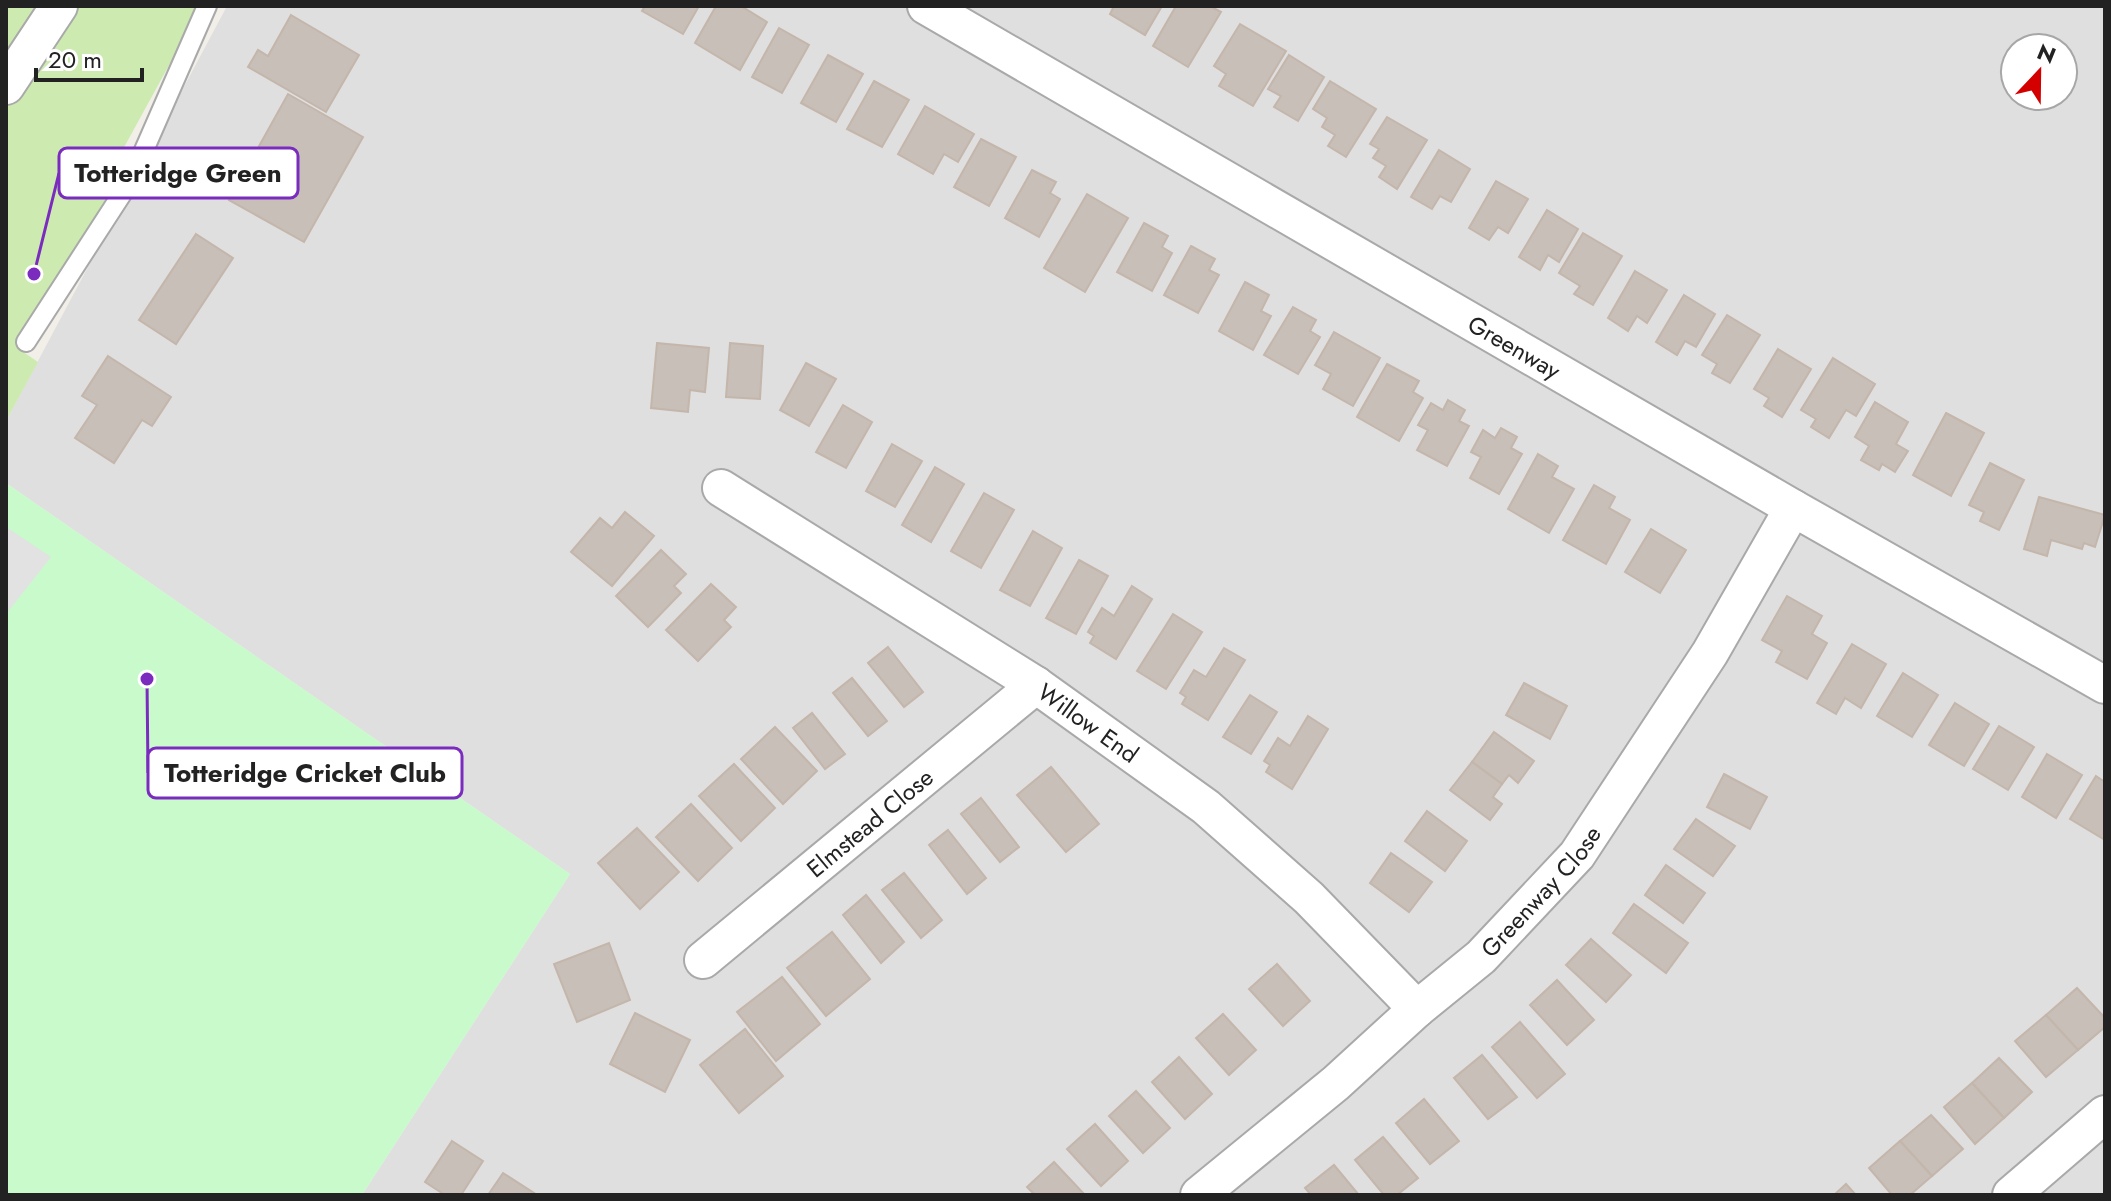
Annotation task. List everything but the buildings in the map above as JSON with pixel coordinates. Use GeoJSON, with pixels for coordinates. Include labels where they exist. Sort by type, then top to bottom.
{"type":"FeatureCollection","features":[{"type":"Feature","properties":{"kind":"street"},"geometry":{"type":"LineString","coordinates":[[6,86],[59,6]]}},
{"type":"Feature","properties":{"kind":"street","name":"Greenway"},"geometry":{"type":"LineString","coordinates":[[926,6],[2105,685]]}},
{"type":"Feature","properties":{"kind":"street","name":"Willow End"},"geometry":{"type":"LineString","coordinates":[[721,488],[1036,685],[1206,807],[1309,898],[1417,1009]]}},
{"type":"Feature","properties":{"kind":"street","name":"Greenway Close"},"geometry":{"type":"LineString","coordinates":[[1199,1195],[1336,1083],[1417,1009],[1481,957],[1577,855],[1710,653],[1793,508]]}},
{"type":"Feature","properties":{"kind":"street","name":"Elmstead Close"},"geometry":{"type":"LineString","coordinates":[[703,960],[1036,685]]}},
{"type":"Feature","properties":{"kind":"street"},"geometry":{"type":"LineString","coordinates":[[2011,1195],[2105,1114]]}},
{"type":"Feature","properties":{"kind":"lane"},"geometry":{"type":"LineString","coordinates":[[26,342],[131,180],[207,6]]}},
{"type":"Feature","properties":{"kind":"shaded area"},"geometry":{"type":"Polygon","coordinates":[[[227,6],[2105,6],[2105,1195],[362,1195],[570,874],[6,483],[6,421],[227,6]]]}},
{"type":"Feature","properties":{"kind":"shaded area"},"geometry":{"type":"Polygon","coordinates":[[[6,527],[51,557],[6,614],[6,527]]]}},
{"type":"Feature","properties":{"kind":"green space"},"geometry":{"type":"Polygon","coordinates":[[[6,6],[45,6],[6,63],[6,6]]]}},
{"type":"Feature","properties":{"kind":"green space"},"geometry":{"type":"Polygon","coordinates":[[[75,6],[199,6],[122,151],[116,187],[16,347],[38,362],[6,421],[6,100],[75,6]]]}},
{"type":"Feature","properties":{"kind":"green space"},"geometry":{"type":"Polygon","coordinates":[[[6,483],[570,874],[362,1195],[6,1195],[6,483]]]}},
{"type":"Feature","properties":{"kind":"place","name":"Totteridge Green"},"geometry":{"type":"Point","coordinates":[34,274]}},
{"type":"Feature","properties":{"kind":"place","name":"Totteridge Cricket Club"},"geometry":{"type":"Point","coordinates":[147,679]}}]}
